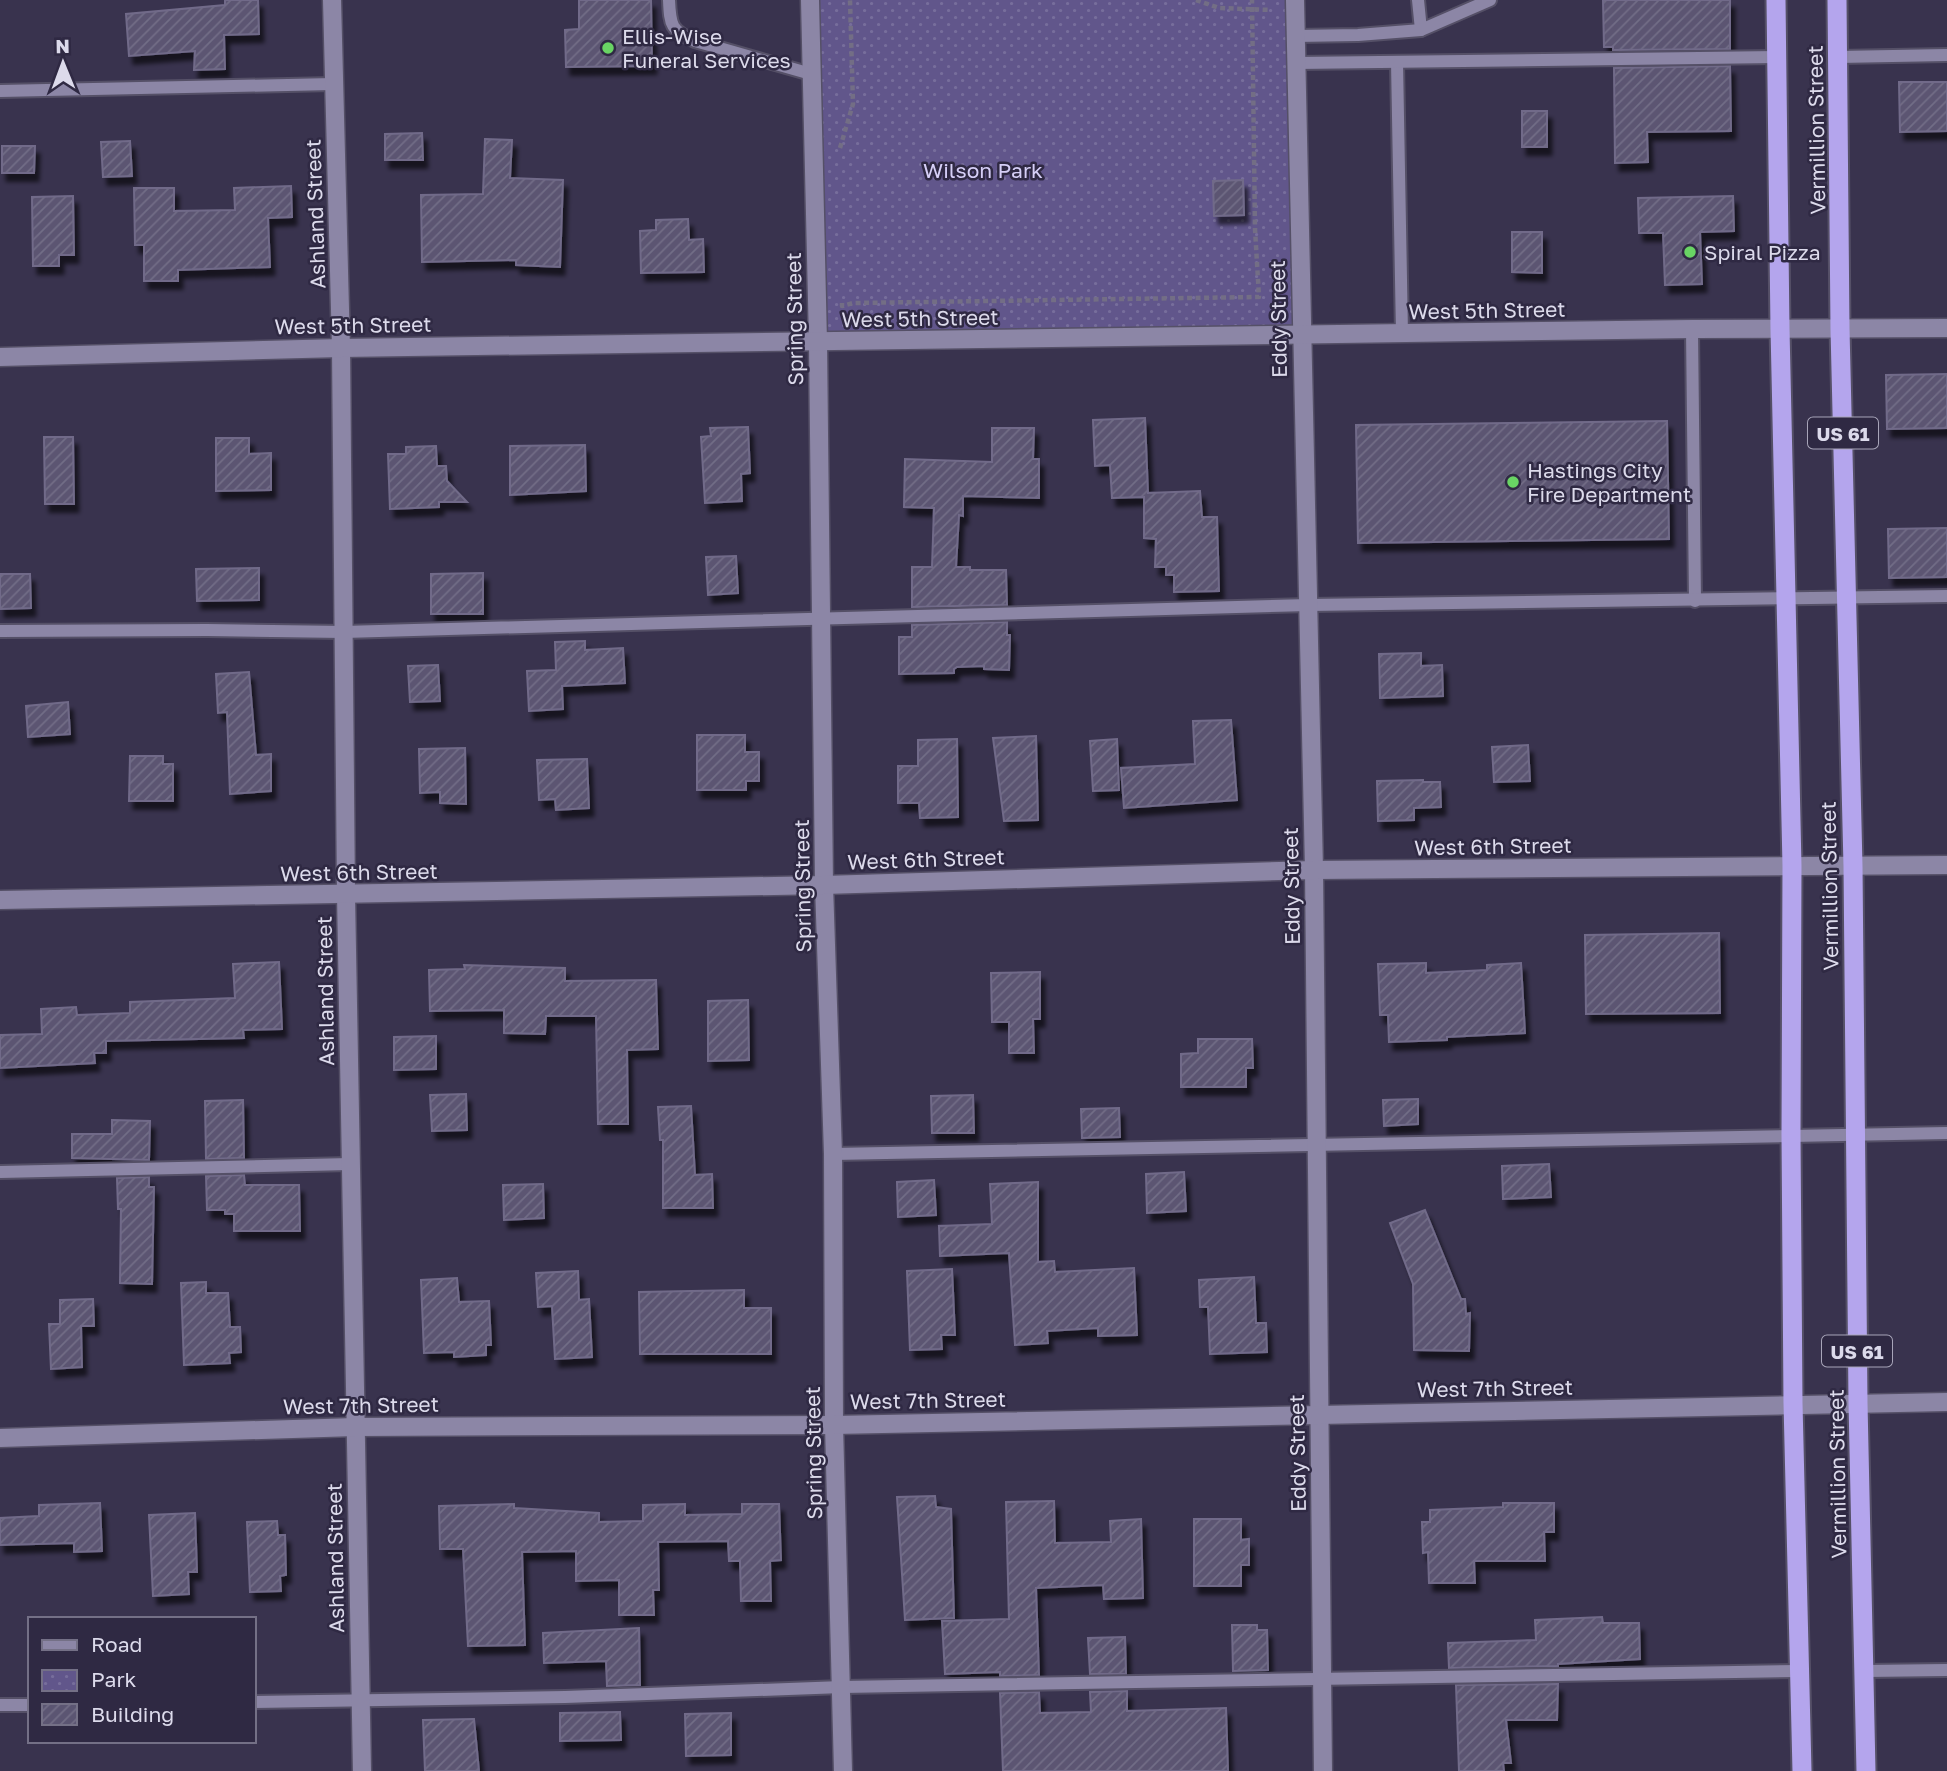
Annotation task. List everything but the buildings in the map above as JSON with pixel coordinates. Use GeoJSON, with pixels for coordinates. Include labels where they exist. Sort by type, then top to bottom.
{"type":"FeatureCollection","features":[{"type":"Feature","properties":{"kind":"highway","name":"Vermillion Street"},"geometry":{"type":"LineString","coordinates":[[1776,0],[1792,866],[1793,1404],[1802,1771]]}},
{"type":"Feature","properties":{"kind":"highway","name":"Vermillion Street"},"geometry":{"type":"LineString","coordinates":[[1837,0],[1840,329],[1853,866],[1857,1404],[1866,1771]]}},
{"type":"Feature","properties":{"kind":"street","name":"Ashland Street"},"geometry":{"type":"LineString","coordinates":[[332,0],[341,348],[346,895],[362,1771]]}},
{"type":"Feature","properties":{"kind":"street","name":"Spring Street"},"geometry":{"type":"LineString","coordinates":[[810,0],[818,342],[824,885],[833,1154],[834,1425],[843,1771]]}},
{"type":"Feature","properties":{"kind":"street","name":"Eddy Street"},"geometry":{"type":"LineString","coordinates":[[1295,5],[1314,870],[1323,1771]]}},
{"type":"Feature","properties":{"kind":"street","name":"West 5th Street"},"geometry":{"type":"LineString","coordinates":[[0,356],[341,348],[1692,329],[1947,328]]}},
{"type":"Feature","properties":{"kind":"street","name":"West 6th Street"},"geometry":{"type":"LineString","coordinates":[[0,900],[824,885],[1314,870],[1947,865]]}},
{"type":"Feature","properties":{"kind":"street","name":"West 7th Street"},"geometry":{"type":"LineString","coordinates":[[0,1438],[355,1427],[834,1425],[1947,1402]]}},
{"type":"Feature","properties":{"kind":"lane"},"geometry":{"type":"LineString","coordinates":[[668,0],[669,20],[678,34],[811,74]]}},
{"type":"Feature","properties":{"kind":"lane"},"geometry":{"type":"LineString","coordinates":[[1419,0],[1421,30]]}},
{"type":"Feature","properties":{"kind":"lane"},"geometry":{"type":"LineString","coordinates":[[1295,36],[1421,30],[1490,0]]}},
{"type":"Feature","properties":{"kind":"lane"},"geometry":{"type":"LineString","coordinates":[[1838,57],[1947,55]]}},
{"type":"Feature","properties":{"kind":"lane"},"geometry":{"type":"LineString","coordinates":[[1296,63],[1777,57]]}},
{"type":"Feature","properties":{"kind":"lane"},"geometry":{"type":"LineString","coordinates":[[1397,62],[1402,334]]}},
{"type":"Feature","properties":{"kind":"lane"},"geometry":{"type":"LineString","coordinates":[[0,91],[333,84]]}},
{"type":"Feature","properties":{"kind":"lane"},"geometry":{"type":"LineString","coordinates":[[1692,329],[1695,601]]}},
{"type":"Feature","properties":{"kind":"lane"},"geometry":{"type":"LineString","coordinates":[[0,631],[344,632],[1309,605],[1947,596]]}},
{"type":"Feature","properties":{"kind":"lane"},"geometry":{"type":"LineString","coordinates":[[833,1154],[1947,1133]]}},
{"type":"Feature","properties":{"kind":"lane"},"geometry":{"type":"LineString","coordinates":[[0,1172],[350,1164]]}},
{"type":"Feature","properties":{"kind":"lane"},"geometry":{"type":"LineString","coordinates":[[1864,1671],[1947,1670]]}},
{"type":"Feature","properties":{"kind":"lane"},"geometry":{"type":"LineString","coordinates":[[256,1702],[842,1688],[1799,1671]]}},
{"type":"Feature","properties":{"kind":"lane"},"geometry":{"type":"LineString","coordinates":[[0,1705],[28,1705]]}},
{"type":"Feature","properties":{"kind":"path"},"geometry":{"type":"LineString","coordinates":[[839,152],[853,104],[850,0]]}},
{"type":"Feature","properties":{"kind":"path"},"geometry":{"type":"LineString","coordinates":[[1196,0],[1219,8],[1252,10],[1295,5]]}},
{"type":"Feature","properties":{"kind":"path"},"geometry":{"type":"LineString","coordinates":[[842,292],[842,306],[853,303],[1259,297],[1255,229],[1252,0]]}},
{"type":"Feature","properties":{"kind":"green space","name":"Wilson Park"},"geometry":{"type":"Polygon","coordinates":[[[810,0],[1295,0],[1301,335],[818,342],[810,0]]]}},
{"type":"Feature","properties":{"kind":"place","name":"Ellis-Wise Funeral Services"},"geometry":{"type":"Point","coordinates":[608,48]}},
{"type":"Feature","properties":{"kind":"place","name":"Spiral Pizza"},"geometry":{"type":"Point","coordinates":[1690,252]}},
{"type":"Feature","properties":{"kind":"place","name":"Hastings City Fire Department"},"geometry":{"type":"Point","coordinates":[1513,482]}}]}
